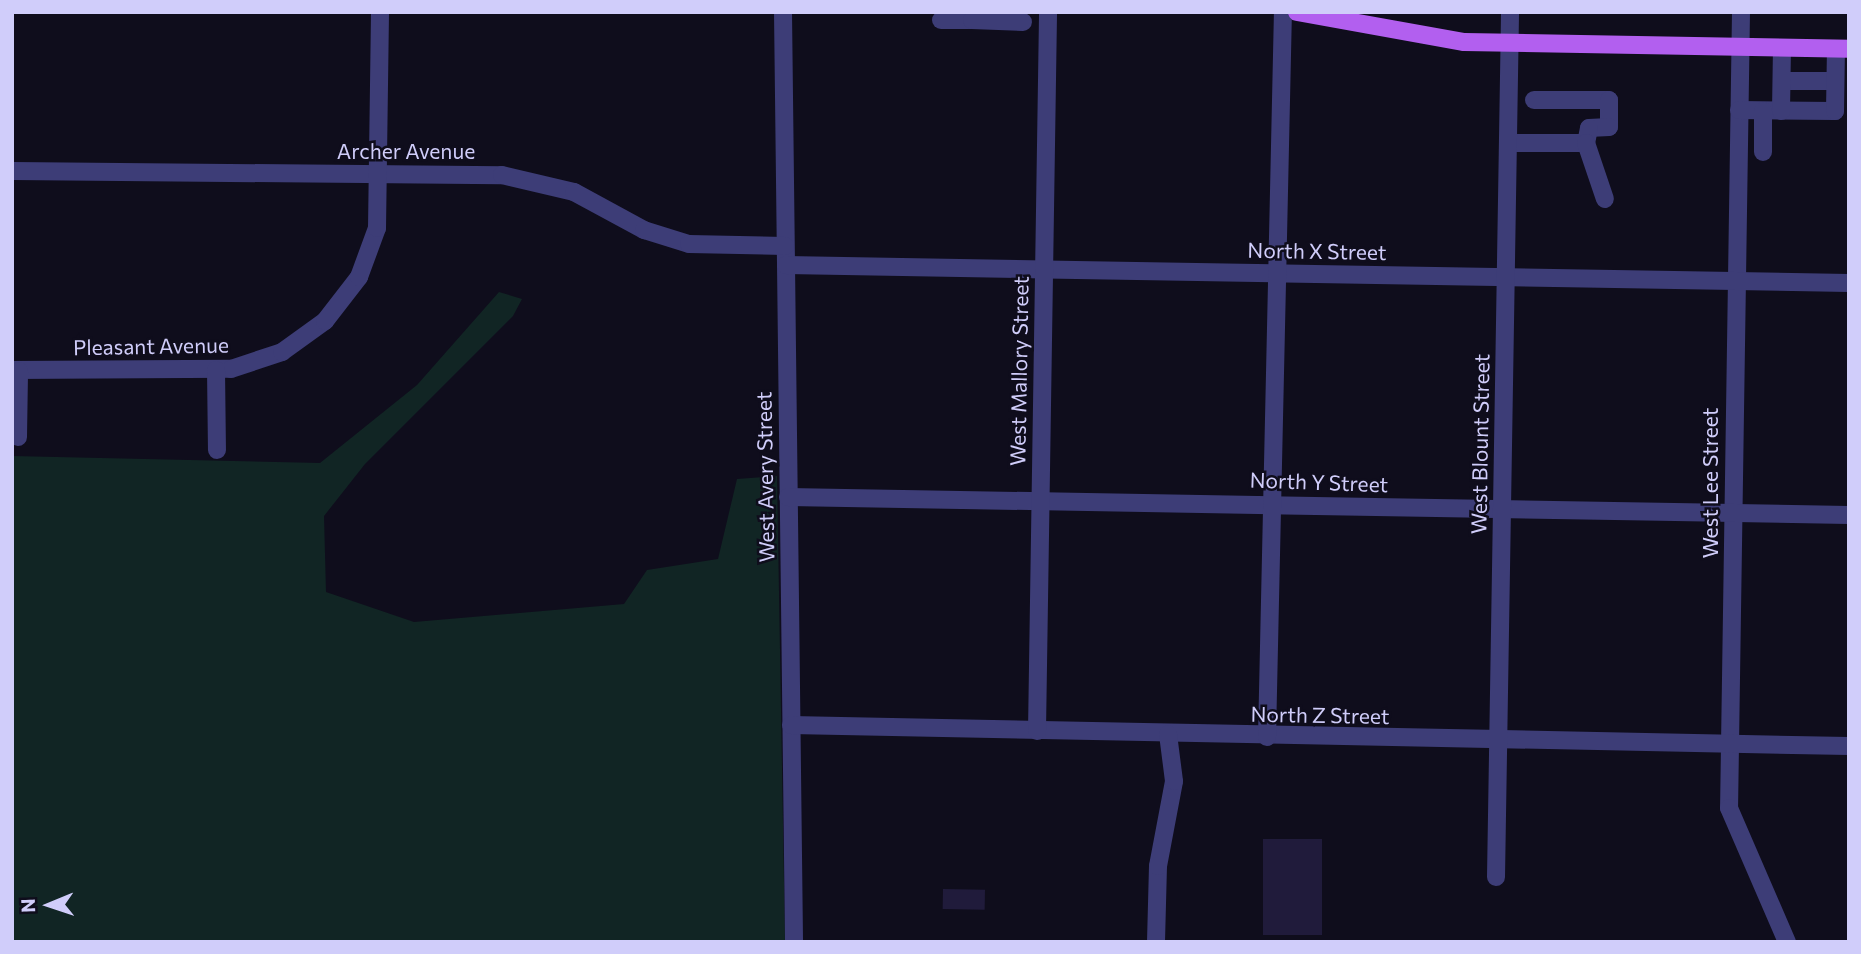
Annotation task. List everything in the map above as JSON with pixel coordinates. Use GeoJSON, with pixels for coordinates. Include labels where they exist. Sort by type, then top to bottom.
{"type":"FeatureCollection","features":[{"type":"Feature","properties":{"kind":"main road"},"geometry":{"type":"LineString","coordinates":[[1297,12],[1409,35],[1510,44],[1842,49]]}},
{"type":"Feature","properties":{"kind":"street","name":"Pleasant Avenue"},"geometry":{"type":"LineString","coordinates":[[15,370],[216,370],[282,352],[339,307],[373,245],[380,173],[380,12]]}},
{"type":"Feature","properties":{"kind":"street","name":"West Avery Street"},"geometry":{"type":"LineString","coordinates":[[783,12],[793,942]]}},
{"type":"Feature","properties":{"kind":"street","name":"West Mallory Street"},"geometry":{"type":"LineString","coordinates":[[1037,731],[1048,12]]}},
{"type":"Feature","properties":{"kind":"street"},"geometry":{"type":"LineString","coordinates":[[1267,737],[1275,273],[1283,12]]}},
{"type":"Feature","properties":{"kind":"street","name":"West Blount Street"},"geometry":{"type":"LineString","coordinates":[[1496,877],[1501,740],[1510,12]]}},
{"type":"Feature","properties":{"kind":"street","name":"West Lee Street"},"geometry":{"type":"LineString","coordinates":[[1741,12],[1728,744],[1733,822],[1763,877],[1787,942]]}},
{"type":"Feature","properties":{"kind":"street"},"geometry":{"type":"LineString","coordinates":[[941,20],[972,16],[1023,22]]}},
{"type":"Feature","properties":{"kind":"street"},"geometry":{"type":"LineString","coordinates":[[1763,152],[1782,81],[1782,49]]}},
{"type":"Feature","properties":{"kind":"street"},"geometry":{"type":"LineString","coordinates":[[1739,110],[1835,111],[1835,81],[1842,49]]}},
{"type":"Feature","properties":{"kind":"street"},"geometry":{"type":"LineString","coordinates":[[1782,81],[1835,81]]}},
{"type":"Feature","properties":{"kind":"street"},"geometry":{"type":"LineString","coordinates":[[1534,100],[1609,100],[1609,127],[1589,128],[1586,143],[1605,200]]}},
{"type":"Feature","properties":{"kind":"street"},"geometry":{"type":"LineString","coordinates":[[1508,142],[1586,143]]}},
{"type":"Feature","properties":{"kind":"street","name":"Archer Avenue"},"geometry":{"type":"LineString","coordinates":[[12,172],[380,173],[521,177],[573,192],[643,230],[688,244],[785,246]]}},
{"type":"Feature","properties":{"kind":"street","name":"North X Street"},"geometry":{"type":"LineString","coordinates":[[786,265],[1849,283]]}},
{"type":"Feature","properties":{"kind":"street"},"geometry":{"type":"LineString","coordinates":[[15,370],[18,437]]}},
{"type":"Feature","properties":{"kind":"street"},"geometry":{"type":"LineString","coordinates":[[216,370],[217,450]]}},
{"type":"Feature","properties":{"kind":"street","name":"North Y Street"},"geometry":{"type":"LineString","coordinates":[[788,497],[1272,503],[1849,515]]}},
{"type":"Feature","properties":{"kind":"street","name":"North Z Street"},"geometry":{"type":"LineString","coordinates":[[791,726],[1849,746]]}},
{"type":"Feature","properties":{"kind":"street"},"geometry":{"type":"LineString","coordinates":[[1156,942],[1158,866],[1174,781],[1168,734]]}},
{"type":"Feature","properties":{"kind":"green space"},"geometry":{"type":"Polygon","coordinates":[[[499,292],[522,299],[513,316],[365,464],[324,516],[326,592],[414,622],[624,604],[647,570],[718,559],[737,479],[777,476],[785,942],[12,942],[12,456],[320,463],[417,385],[499,292]]]}},
{"type":"Feature","properties":{"kind":"building"},"geometry":{"type":"Polygon","coordinates":[[[1263,839],[1322,839],[1322,935],[1263,935],[1263,839]]]}},
{"type":"Feature","properties":{"kind":"building"},"geometry":{"type":"Polygon","coordinates":[[[943,889],[985,890],[985,910],[943,909],[943,889]]]}}]}
